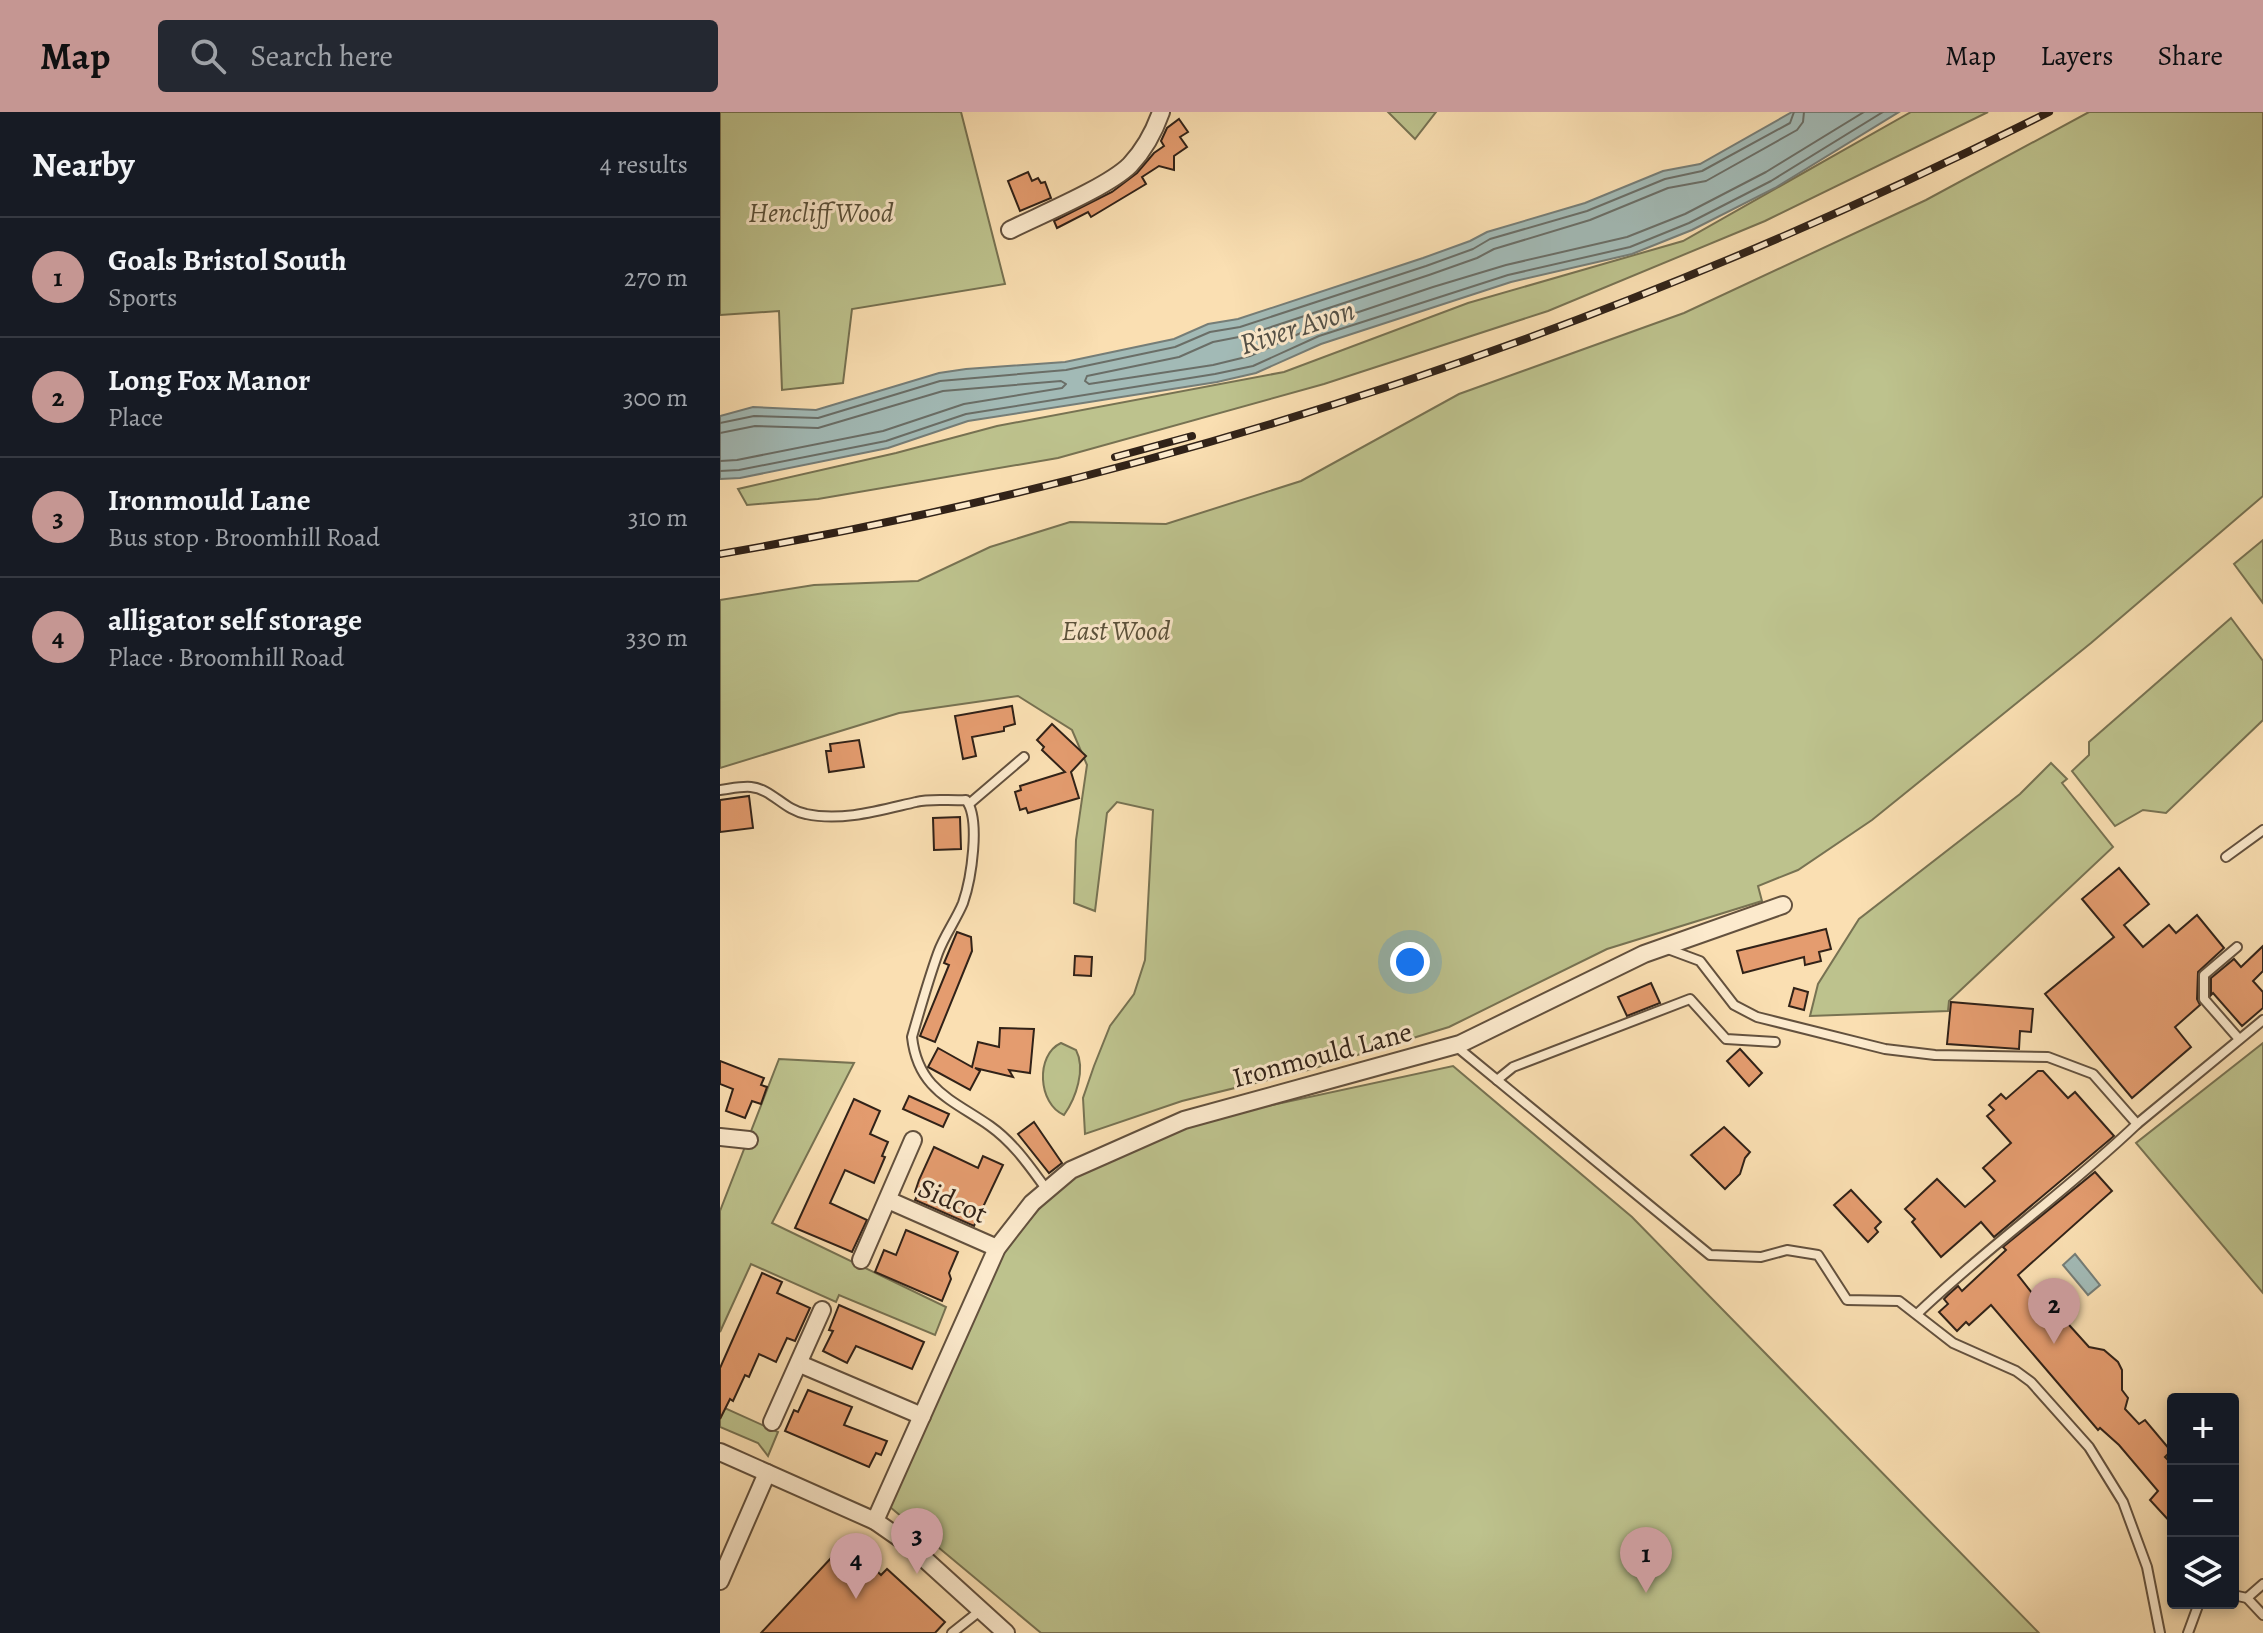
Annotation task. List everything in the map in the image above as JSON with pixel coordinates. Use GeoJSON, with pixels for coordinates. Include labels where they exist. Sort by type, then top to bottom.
{"type":"FeatureCollection","features":[{"type":"Feature","properties":{"kind":"street"},"geometry":{"type":"LineString","coordinates":[[1010,230],[1089,191],[1128,167],[1149,140],[1161,112]]}},
{"type":"Feature","properties":{"kind":"street","name":"Ironmould Lane"},"geometry":{"type":"LineString","coordinates":[[875,1521],[997,1248],[1032,1203],[1071,1170],[1184,1120],[1455,1045],[1664,947],[1783,905]]}},
{"type":"Feature","properties":{"kind":"street"},"geometry":{"type":"LineString","coordinates":[[720,1137],[749,1140]]}},
{"type":"Feature","properties":{"kind":"street","name":"Sidcot"},"geometry":{"type":"LineString","coordinates":[[861,1260],[913,1140]]}},
{"type":"Feature","properties":{"kind":"street","name":"Sidcot"},"geometry":{"type":"LineString","coordinates":[[888,1200],[997,1248]]}},
{"type":"Feature","properties":{"kind":"street"},"geometry":{"type":"LineString","coordinates":[[772,1422],[822,1310]]}},
{"type":"Feature","properties":{"kind":"street"},"geometry":{"type":"LineString","coordinates":[[800,1364],[922,1416]]}},
{"type":"Feature","properties":{"kind":"street"},"geometry":{"type":"LineString","coordinates":[[720,1452],[875,1521],[908,1544],[1006,1633]]}},
{"type":"Feature","properties":{"kind":"street"},"geometry":{"type":"LineString","coordinates":[[720,1581],[767,1473]]}},
{"type":"Feature","properties":{"kind":"lane"},"geometry":{"type":"LineString","coordinates":[[969,804],[985,787],[1024,757]]}},
{"type":"Feature","properties":{"kind":"lane"},"geometry":{"type":"LineString","coordinates":[[720,790],[751,787],[769,794],[786,808],[807,815],[846,816],[898,808],[918,801],[966,800],[972,808],[973,846],[969,881],[963,902],[939,951],[912,1037],[913,1049],[925,1075],[938,1092],[990,1126],[1017,1150],[1047,1190]]}},
{"type":"Feature","properties":{"kind":"lane"},"geometry":{"type":"LineString","coordinates":[[2226,857],[2263,830]]}},
{"type":"Feature","properties":{"kind":"lane"},"geometry":{"type":"LineString","coordinates":[[1664,947],[1700,961],[1734,1005],[1757,1017],[1885,1049],[1935,1055],[2048,1057],[2093,1074],[2137,1124]]}},
{"type":"Feature","properties":{"kind":"lane"},"geometry":{"type":"LineString","coordinates":[[2237,947],[2204,975],[2204,999],[2239,1039]]}},
{"type":"Feature","properties":{"kind":"lane"},"geometry":{"type":"LineString","coordinates":[[1497,1080],[1513,1067],[1690,999],[1726,1039],[1775,1042]]}},
{"type":"Feature","properties":{"kind":"lane"},"geometry":{"type":"LineString","coordinates":[[1917,1314],[2263,1020]]}},
{"type":"Feature","properties":{"kind":"lane"},"geometry":{"type":"LineString","coordinates":[[1455,1045],[1710,1255],[1761,1257],[1787,1250],[1818,1255],[1847,1300],[1899,1301],[1953,1343],[2016,1371],[2031,1382],[2089,1447],[2123,1502],[2147,1567],[2160,1633]]}},
{"type":"Feature","properties":{"kind":"lane"},"geometry":{"type":"LineString","coordinates":[[2247,1598],[2263,1584]]}},
{"type":"Feature","properties":{"kind":"lane"},"geometry":{"type":"LineString","coordinates":[[2239,1596],[2247,1598],[2263,1615]]}},
{"type":"Feature","properties":{"kind":"lane"},"geometry":{"type":"LineString","coordinates":[[2188,1633],[2197,1609]]}},
{"type":"Feature","properties":{"kind":"lane"},"geometry":{"type":"LineString","coordinates":[[952,1633],[982,1610]]}},
{"type":"Feature","properties":{"kind":"green space","name":"Hencliff Wood"},"geometry":{"type":"Polygon","coordinates":[[[720,112],[961,112],[1005,284],[852,309],[843,383],[782,390],[779,311],[720,315],[720,112]]]}},
{"type":"Feature","properties":{"kind":"green space"},"geometry":{"type":"Polygon","coordinates":[[[1388,112],[1436,112],[1415,139],[1388,112]]]}},
{"type":"Feature","properties":{"kind":"green space"},"geometry":{"type":"Polygon","coordinates":[[[1911,112],[1988,112],[1765,221],[1548,311],[1324,384],[1058,458],[818,499],[747,505],[738,489],[997,426],[1284,372],[1468,303],[1683,241],[1911,112]]]}},
{"type":"Feature","properties":{"kind":"green space","name":"East Wood"},"geometry":{"type":"Polygon","coordinates":[[[2089,112],[2263,112],[2263,496],[2091,643],[1872,820],[1798,870],[1758,886],[1762,901],[1607,949],[1449,1027],[1308,1070],[1182,1101],[1085,1134],[1083,1098],[1094,1066],[1110,1026],[1134,994],[1145,960],[1153,810],[1117,802],[1107,813],[1095,911],[1074,903],[1076,840],[1087,765],[1072,730],[1018,696],[899,713],[720,768],[720,600],[814,585],[918,581],[990,547],[1070,522],[1166,524],[1301,481],[1459,394],[1684,313],[1926,200],[2089,112]]]}},
{"type":"Feature","properties":{"kind":"green space"},"geometry":{"type":"Polygon","coordinates":[[[2263,540],[2263,603],[2234,564],[2263,540]]]}},
{"type":"Feature","properties":{"kind":"green space"},"geometry":{"type":"Polygon","coordinates":[[[2231,618],[2263,661],[2263,720],[2166,813],[2143,810],[2115,826],[2072,771],[2089,755],[2089,742],[2231,618]]]}},
{"type":"Feature","properties":{"kind":"green space"},"geometry":{"type":"Polygon","coordinates":[[[2051,763],[2067,779],[2062,783],[2113,847],[1949,1001],[1948,1011],[1810,1016],[1818,984],[1859,919],[2020,794],[2051,763]]]}},
{"type":"Feature","properties":{"kind":"green space"},"geometry":{"type":"Polygon","coordinates":[[[1061,1043],[1076,1050],[1080,1066],[1076,1092],[1064,1115],[1049,1101],[1043,1079],[1047,1058],[1061,1043]]]}},
{"type":"Feature","properties":{"kind":"green space"},"geometry":{"type":"Polygon","coordinates":[[[2263,1043],[2263,1293],[2136,1143],[2263,1043]]]}},
{"type":"Feature","properties":{"kind":"green space"},"geometry":{"type":"Polygon","coordinates":[[[779,1059],[854,1063],[772,1223],[946,1307],[935,1335],[839,1295],[836,1302],[751,1264],[720,1332],[720,1211],[779,1059]]]}},
{"type":"Feature","properties":{"kind":"green space"},"geometry":{"type":"Polygon","coordinates":[[[1453,1066],[1632,1217],[2039,1633],[1041,1633],[890,1507],[1003,1251],[1051,1195],[1076,1175],[1189,1123],[1453,1066]]]}},
{"type":"Feature","properties":{"kind":"green space"},"geometry":{"type":"Polygon","coordinates":[[[720,1406],[778,1432],[768,1456],[758,1443],[720,1427],[720,1406]]]}},
{"type":"Feature","properties":{"kind":"water","name":"River Avon"},"geometry":{"type":"Polygon","coordinates":[[[1792,112],[1899,112],[1775,188],[1692,230],[1632,254],[1511,282],[1321,344],[1256,373],[1217,382],[968,421],[888,448],[740,478],[720,479],[720,416],[753,407],[816,410],[939,373],[1065,362],[1174,339],[1208,324],[1238,319],[1423,258],[1487,232],[1585,203],[1663,171],[1700,164],[1792,112]]]}},
{"type":"Feature","properties":{"kind":"water"},"geometry":{"type":"Polygon","coordinates":[[[2075,1254],[2100,1285],[2088,1295],[2063,1265],[2075,1254]]]}},
{"type":"Feature","properties":{"kind":"building"},"geometry":{"type":"Polygon","coordinates":[[[1179,119],[1188,132],[1180,137],[1187,147],[1174,156],[1174,170],[1159,166],[1142,177],[1146,184],[1091,217],[1088,212],[1057,228],[1054,221],[1112,192],[1137,173],[1164,146],[1161,141],[1167,128],[1179,119]]]}},
{"type":"Feature","properties":{"kind":"building"},"geometry":{"type":"Polygon","coordinates":[[[1028,172],[1032,181],[1038,178],[1041,183],[1045,182],[1051,198],[1020,211],[1008,181],[1028,172]]]}},
{"type":"Feature","properties":{"kind":"building"},"geometry":{"type":"Polygon","coordinates":[[[1012,706],[1015,724],[1004,727],[1004,731],[972,737],[976,756],[963,759],[955,716],[1012,706]]]}},
{"type":"Feature","properties":{"kind":"building"},"geometry":{"type":"Polygon","coordinates":[[[1052,724],[1086,756],[1071,772],[1079,798],[1028,813],[1026,808],[1020,810],[1015,792],[1021,790],[1020,786],[1065,772],[1042,750],[1044,747],[1037,740],[1052,724]]]}},
{"type":"Feature","properties":{"kind":"building"},"geometry":{"type":"Polygon","coordinates":[[[859,740],[864,767],[829,772],[826,751],[831,751],[830,744],[859,740]]]}},
{"type":"Feature","properties":{"kind":"building"},"geometry":{"type":"Polygon","coordinates":[[[749,796],[753,828],[720,832],[720,800],[749,796]]]}},
{"type":"Feature","properties":{"kind":"building"},"geometry":{"type":"Polygon","coordinates":[[[960,817],[961,849],[934,850],[933,818],[960,817]]]}},
{"type":"Feature","properties":{"kind":"building"},"geometry":{"type":"Polygon","coordinates":[[[2119,868],[2149,904],[2124,925],[2143,947],[2169,925],[2176,933],[2197,915],[2224,948],[2198,972],[2197,999],[2200,1005],[2175,1027],[2191,1047],[2132,1098],[2045,994],[2114,937],[2082,899],[2119,868]]]}},
{"type":"Feature","properties":{"kind":"building"},"geometry":{"type":"Polygon","coordinates":[[[1826,929],[1831,949],[1819,952],[1821,961],[1805,965],[1804,957],[1743,973],[1737,951],[1826,929]]]}},
{"type":"Feature","properties":{"kind":"building"},"geometry":{"type":"Polygon","coordinates":[[[957,932],[971,937],[972,951],[935,1042],[920,1036],[949,965],[944,963],[957,932]]]}},
{"type":"Feature","properties":{"kind":"building"},"geometry":{"type":"Polygon","coordinates":[[[2263,946],[2263,971],[2253,981],[2263,992],[2263,1008],[2242,1026],[2213,993],[2211,995],[2211,978],[2234,959],[2241,967],[2263,946]]]}},
{"type":"Feature","properties":{"kind":"building"},"geometry":{"type":"Polygon","coordinates":[[[1075,956],[1092,957],[1091,976],[1074,975],[1075,956]]]}},
{"type":"Feature","properties":{"kind":"building"},"geometry":{"type":"Polygon","coordinates":[[[1651,983],[1660,1003],[1627,1016],[1618,997],[1651,983]]]}},
{"type":"Feature","properties":{"kind":"building"},"geometry":{"type":"Polygon","coordinates":[[[1794,988],[1808,992],[1804,1010],[1789,1006],[1794,988]]]}},
{"type":"Feature","properties":{"kind":"building"},"geometry":{"type":"Polygon","coordinates":[[[1951,1002],[2033,1009],[2031,1032],[2020,1031],[2019,1049],[1947,1044],[1951,1002]]]}},
{"type":"Feature","properties":{"kind":"building"},"geometry":{"type":"Polygon","coordinates":[[[1000,1028],[1034,1029],[1030,1073],[1009,1070],[1013,1077],[975,1068],[980,1071],[970,1090],[928,1067],[938,1048],[972,1067],[978,1042],[999,1047],[1000,1028]]]}},
{"type":"Feature","properties":{"kind":"building"},"geometry":{"type":"Polygon","coordinates":[[[1740,1049],[1762,1073],[1749,1086],[1727,1061],[1740,1049]]]}},
{"type":"Feature","properties":{"kind":"building"},"geometry":{"type":"Polygon","coordinates":[[[720,1061],[764,1078],[761,1085],[767,1087],[761,1104],[752,1101],[745,1118],[726,1111],[733,1089],[720,1084],[720,1061]]]}},
{"type":"Feature","properties":{"kind":"building"},"geometry":{"type":"Polygon","coordinates":[[[2038,1071],[2043,1071],[2068,1098],[2075,1092],[2114,1136],[1994,1237],[1981,1222],[1941,1257],[1905,1209],[1937,1179],[1965,1207],[1995,1181],[1983,1168],[2011,1143],[1987,1116],[1994,1110],[1989,1105],[2001,1094],[2006,1099],[2038,1071]]]}},
{"type":"Feature","properties":{"kind":"building"},"geometry":{"type":"Polygon","coordinates":[[[909,1096],[949,1114],[943,1127],[903,1109],[909,1096]]]}},
{"type":"Feature","properties":{"kind":"building"},"geometry":{"type":"Polygon","coordinates":[[[854,1099],[880,1111],[870,1134],[888,1142],[874,1183],[845,1170],[830,1203],[867,1220],[852,1252],[795,1228],[854,1099]]]}},
{"type":"Feature","properties":{"kind":"building"},"geometry":{"type":"Polygon","coordinates":[[[1034,1122],[1062,1163],[1049,1173],[1018,1134],[1034,1122]]]}},
{"type":"Feature","properties":{"kind":"building"},"geometry":{"type":"Polygon","coordinates":[[[1724,1127],[1750,1152],[1740,1174],[1725,1189],[1691,1155],[1724,1127]]]}},
{"type":"Feature","properties":{"kind":"building"},"geometry":{"type":"Polygon","coordinates":[[[934,1147],[978,1168],[983,1156],[1003,1165],[974,1226],[915,1200],[919,1180],[934,1147]]]}},
{"type":"Feature","properties":{"kind":"building"},"geometry":{"type":"Polygon","coordinates":[[[2095,1172],[2112,1191],[2018,1275],[2046,1311],[2057,1320],[2061,1316],[2089,1347],[2104,1350],[2118,1362],[2122,1370],[2122,1390],[2128,1398],[2125,1409],[2139,1424],[2145,1420],[2167,1446],[2167,1518],[2150,1500],[2158,1491],[2119,1445],[2100,1428],[2098,1430],[1991,1305],[1969,1325],[1966,1322],[1957,1331],[1939,1312],[1948,1304],[1944,1299],[1958,1286],[1962,1291],[2006,1250],[2003,1247],[2095,1172]]]}},
{"type":"Feature","properties":{"kind":"building"},"geometry":{"type":"Polygon","coordinates":[[[1851,1190],[1881,1222],[1875,1228],[1878,1232],[1868,1242],[1834,1205],[1851,1190]]]}},
{"type":"Feature","properties":{"kind":"building"},"geometry":{"type":"Polygon","coordinates":[[[906,1230],[958,1252],[942,1301],[875,1272],[884,1250],[896,1255],[906,1230]]]}},
{"type":"Feature","properties":{"kind":"building"},"geometry":{"type":"Polygon","coordinates":[[[762,1273],[782,1282],[777,1293],[810,1308],[795,1341],[787,1338],[776,1362],[759,1354],[749,1377],[745,1375],[733,1401],[730,1399],[720,1419],[720,1368],[762,1273]]]}},
{"type":"Feature","properties":{"kind":"building"},"geometry":{"type":"Polygon","coordinates":[[[839,1305],[924,1342],[912,1369],[856,1346],[847,1363],[823,1351],[833,1331],[829,1330],[839,1305]]]}},
{"type":"Feature","properties":{"kind":"building"},"geometry":{"type":"Polygon","coordinates":[[[808,1390],[852,1407],[844,1425],[887,1441],[881,1455],[876,1453],[869,1467],[785,1431],[794,1410],[798,1412],[808,1390]]]}},
{"type":"Feature","properties":{"kind":"building"},"geometry":{"type":"Polygon","coordinates":[[[846,1542],[881,1575],[887,1569],[945,1622],[935,1633],[761,1633],[846,1542]]]}},
{"type":"Feature","properties":{"kind":"railway"},"geometry":{"type":"LineString","coordinates":[[720,554],[893,521],[1064,481],[1233,435],[1401,382],[1566,324],[1730,259],[1891,188],[2049,112]]}},
{"type":"Feature","properties":{"kind":"railway"},"geometry":{"type":"LineString","coordinates":[[1115,457],[1192,436]]}},
{"type":"Feature","properties":{"kind":"place","name":"Long Fox Manor"},"geometry":{"type":"Point","coordinates":[2054,1344]}},
{"type":"Feature","properties":{"kind":"place","name":"Ironmould Lane"},"geometry":{"type":"Point","coordinates":[917,1574]}},
{"type":"Feature","properties":{"kind":"place","name":"Goals Bristol South"},"geometry":{"type":"Point","coordinates":[1646,1593]}},
{"type":"Feature","properties":{"kind":"place","name":"alligator self storage"},"geometry":{"type":"Point","coordinates":[856,1599]}}]}
